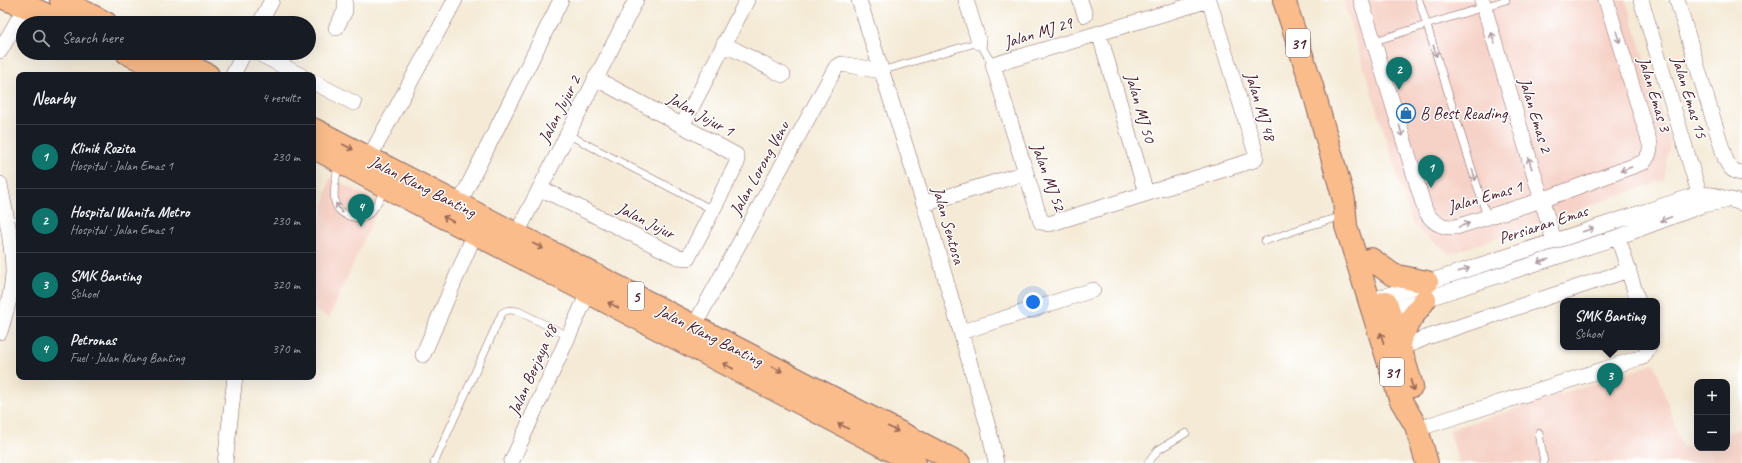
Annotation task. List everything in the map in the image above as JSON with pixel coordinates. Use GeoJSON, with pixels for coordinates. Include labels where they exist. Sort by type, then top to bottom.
{"type":"FeatureCollection","features":[{"type":"Feature","properties":{"kind":"main road"},"geometry":{"type":"LineString","coordinates":[[61,0],[92,16]]}},
{"type":"Feature","properties":{"kind":"main road","name":"31"},"geometry":{"type":"LineString","coordinates":[[1284,0],[1312,86],[1345,208],[1346,226],[1379,306],[1400,345],[1414,393],[1416,428]]}},
{"type":"Feature","properties":{"kind":"main road"},"geometry":{"type":"LineString","coordinates":[[17,3],[48,16]]}},
{"type":"Feature","properties":{"kind":"main road"},"geometry":{"type":"LineString","coordinates":[[141,60],[166,72]]}},
{"type":"Feature","properties":{"kind":"main road"},"geometry":{"type":"LineString","coordinates":[[179,60],[202,72]]}},
{"type":"Feature","properties":{"kind":"main road","name":"Jalan Klang Banting"},"geometry":{"type":"LineString","coordinates":[[316,131],[959,463]]}},
{"type":"Feature","properties":{"kind":"main road","name":"Jalan Klang Banting"},"geometry":{"type":"LineString","coordinates":[[316,149],[386,187],[471,243],[588,293],[915,463]]}},
{"type":"Feature","properties":{"kind":"main road","name":"31"},"geometry":{"type":"LineString","coordinates":[[1345,208],[1358,221],[1371,259],[1379,306],[1400,399],[1416,428],[1428,463]]}},
{"type":"Feature","properties":{"kind":"main road"},"geometry":{"type":"LineString","coordinates":[[1371,259],[1393,275],[1426,291],[1410,320],[1400,345]]}},
{"type":"Feature","properties":{"kind":"street"},"geometry":{"type":"LineString","coordinates":[[264,16],[272,0]]}},
{"type":"Feature","properties":{"kind":"street"},"geometry":{"type":"LineString","coordinates":[[336,28],[345,10],[345,0]]}},
{"type":"Feature","properties":{"kind":"street"},"geometry":{"type":"LineString","coordinates":[[369,158],[455,0]]}},
{"type":"Feature","properties":{"kind":"street"},"geometry":{"type":"LineString","coordinates":[[459,204],[561,0]]}},
{"type":"Feature","properties":{"kind":"street","name":"Jalan Jujur 2"},"geometry":{"type":"LineString","coordinates":[[516,235],[636,0]]}},
{"type":"Feature","properties":{"kind":"street"},"geometry":{"type":"LineString","coordinates":[[682,126],[747,0]]}},
{"type":"Feature","properties":{"kind":"street","name":"Jalan Sentosa"},"geometry":{"type":"LineString","coordinates":[[859,0],[924,204],[989,430],[996,463]]}},
{"type":"Feature","properties":{"kind":"street"},"geometry":{"type":"LineString","coordinates":[[966,0],[979,42]]}},
{"type":"Feature","properties":{"kind":"street"},"geometry":{"type":"LineString","coordinates":[[1080,0],[1085,15]]}},
{"type":"Feature","properties":{"kind":"street","name":"Jalan MJ 29"},"geometry":{"type":"LineString","coordinates":[[993,66],[1209,0]]}},
{"type":"Feature","properties":{"kind":"street","name":"Jalan MJ 48"},"geometry":{"type":"LineString","coordinates":[[1146,194],[1254,160],[1256,157],[1209,0]]}},
{"type":"Feature","properties":{"kind":"street","name":"Jalan Emas 1"},"geometry":{"type":"LineString","coordinates":[[1362,0],[1428,217],[1439,226],[1456,228],[1542,200]]}},
{"type":"Feature","properties":{"kind":"street","name":"Jalan Emas 3"},"geometry":{"type":"LineString","coordinates":[[1542,200],[1644,162],[1650,150],[1650,144],[1606,0]]}},
{"type":"Feature","properties":{"kind":"street","name":"Jalan Emas 15"},"geometry":{"type":"LineString","coordinates":[[1641,0],[1701,200]]}},
{"type":"Feature","properties":{"kind":"street"},"geometry":{"type":"LineString","coordinates":[[1677,0],[1725,158],[1729,167],[1733,171],[1742,173]]}},
{"type":"Feature","properties":{"kind":"street"},"geometry":{"type":"LineString","coordinates":[[0,51],[17,3]]}},
{"type":"Feature","properties":{"kind":"street","name":"Jalan Emas 2"},"geometry":{"type":"LineString","coordinates":[[1483,4],[1554,241]]}},
{"type":"Feature","properties":{"kind":"street","name":"Jalan MJ 50"},"geometry":{"type":"LineString","coordinates":[[1099,33],[1146,194]]}},
{"type":"Feature","properties":{"kind":"street"},"geometry":{"type":"LineString","coordinates":[[724,44],[783,75]]}},
{"type":"Feature","properties":{"kind":"street"},"geometry":{"type":"LineString","coordinates":[[234,72],[240,60]]}},
{"type":"Feature","properties":{"kind":"street"},"geometry":{"type":"LineString","coordinates":[[271,60],[294,72]]}},
{"type":"Feature","properties":{"kind":"street","name":"Jalan Lorong Venu"},"geometry":{"type":"LineString","coordinates":[[694,326],[836,67],[842,64],[881,71]]}},
{"type":"Feature","properties":{"kind":"street","name":"Jalan MJ 52"},"geometry":{"type":"LineString","coordinates":[[993,66],[1041,222],[1049,224],[1146,194]]}},
{"type":"Feature","properties":{"kind":"street","name":"Jalan Jujur 1"},"geometry":{"type":"LineString","coordinates":[[595,78],[736,155],[737,163],[713,210]]}},
{"type":"Feature","properties":{"kind":"street"},"geometry":{"type":"LineString","coordinates":[[316,84],[354,103]]}},
{"type":"Feature","properties":{"kind":"street"},"geometry":{"type":"LineString","coordinates":[[924,204],[1025,173]]}},
{"type":"Feature","properties":{"kind":"street"},"geometry":{"type":"LineString","coordinates":[[0,184],[9,232],[13,271],[7,310],[0,332]]}},
{"type":"Feature","properties":{"kind":"street","name":"Jalan Jujur"},"geometry":{"type":"LineString","coordinates":[[540,188],[678,257],[688,258],[713,210]]}},
{"type":"Feature","properties":{"kind":"street","name":"Persiaran Emas"},"geometry":{"type":"LineString","coordinates":[[1426,291],[1554,241],[1701,200],[1735,202]]}},
{"type":"Feature","properties":{"kind":"street","name":"Persiaran Emas"},"geometry":{"type":"LineString","coordinates":[[1379,306],[1426,291],[1618,237],[1701,200]]}},
{"type":"Feature","properties":{"kind":"street"},"geometry":{"type":"LineString","coordinates":[[1618,237],[1637,298]]}},
{"type":"Feature","properties":{"kind":"street"},"geometry":{"type":"LineString","coordinates":[[423,355],[471,243]]}},
{"type":"Feature","properties":{"kind":"street"},"geometry":{"type":"LineString","coordinates":[[1400,345],[1629,270]]}},
{"type":"Feature","properties":{"kind":"street"},"geometry":{"type":"LineString","coordinates":[[961,332],[1092,290]]}},
{"type":"Feature","properties":{"kind":"street","name":"Jalan Berjaya 48"},"geometry":{"type":"LineString","coordinates":[[511,463],[588,293]]}},
{"type":"Feature","properties":{"kind":"street"},"geometry":{"type":"LineString","coordinates":[[1416,428],[1636,359],[1643,356],[1647,350]]}},
{"type":"Feature","properties":{"kind":"street"},"geometry":{"type":"LineString","coordinates":[[225,463],[235,380]]}},
{"type":"Feature","properties":{"kind":"lane"},"geometry":{"type":"LineString","coordinates":[[1419,0],[1487,217]]}},
{"type":"Feature","properties":{"kind":"lane"},"geometry":{"type":"LineString","coordinates":[[1375,42],[1427,25],[1483,4],[1506,0]]}},
{"type":"Feature","properties":{"kind":"lane"},"geometry":{"type":"LineString","coordinates":[[881,71],[979,42],[993,66]]}},
{"type":"Feature","properties":{"kind":"lane"},"geometry":{"type":"LineString","coordinates":[[567,134],[713,210]]}},
{"type":"Feature","properties":{"kind":"lane"},"geometry":{"type":"LineString","coordinates":[[338,161],[334,201],[336,207],[342,213],[351,218],[360,218],[370,213],[386,187]]}},
{"type":"Feature","properties":{"kind":"lane"},"geometry":{"type":"LineString","coordinates":[[1265,241],[1302,228],[1345,208]]}},
{"type":"Feature","properties":{"kind":"lane"},"geometry":{"type":"LineString","coordinates":[[434,463],[502,313],[505,310],[518,311],[568,336]]}},
{"type":"Feature","properties":{"kind":"lane"},"geometry":{"type":"LineString","coordinates":[[1148,463],[1158,450],[1186,433]]}},
{"type":"Feature","properties":{"kind":"lane"},"geometry":{"type":"LineString","coordinates":[[1539,433],[1544,463]]}},
{"type":"Feature","properties":{"kind":"shaded area"},"geometry":{"type":"Polygon","coordinates":[[[1343,0],[1626,0],[1670,142],[1664,180],[1450,254],[1413,226],[1343,0]]]}},
{"type":"Feature","properties":{"kind":"shaded area"},"geometry":{"type":"Polygon","coordinates":[[[330,178],[381,202],[329,318],[316,311],[316,240],[330,178]]]}},
{"type":"Feature","properties":{"kind":"shaded area"},"geometry":{"type":"Polygon","coordinates":[[[1655,364],[1682,448],[1694,444],[1694,451],[1730,451],[1730,432],[1742,429],[1742,463],[1459,463],[1449,430],[1655,364]]]}},
{"type":"Feature","properties":{"kind":"place","name":"Hospital Wanita Metro"},"geometry":{"type":"Point","coordinates":[1399,90]}},
{"type":"Feature","properties":{"kind":"place","name":"B Best Reading"},"geometry":{"type":"Point","coordinates":[1406,113]}},
{"type":"Feature","properties":{"kind":"place","name":"Klinik Rozita"},"geometry":{"type":"Point","coordinates":[1431,188]}},
{"type":"Feature","properties":{"kind":"place","name":"Petronas"},"geometry":{"type":"Point","coordinates":[361,227]}},
{"type":"Feature","properties":{"kind":"place","name":"SMK Banting"},"geometry":{"type":"Point","coordinates":[1610,396]}}]}
